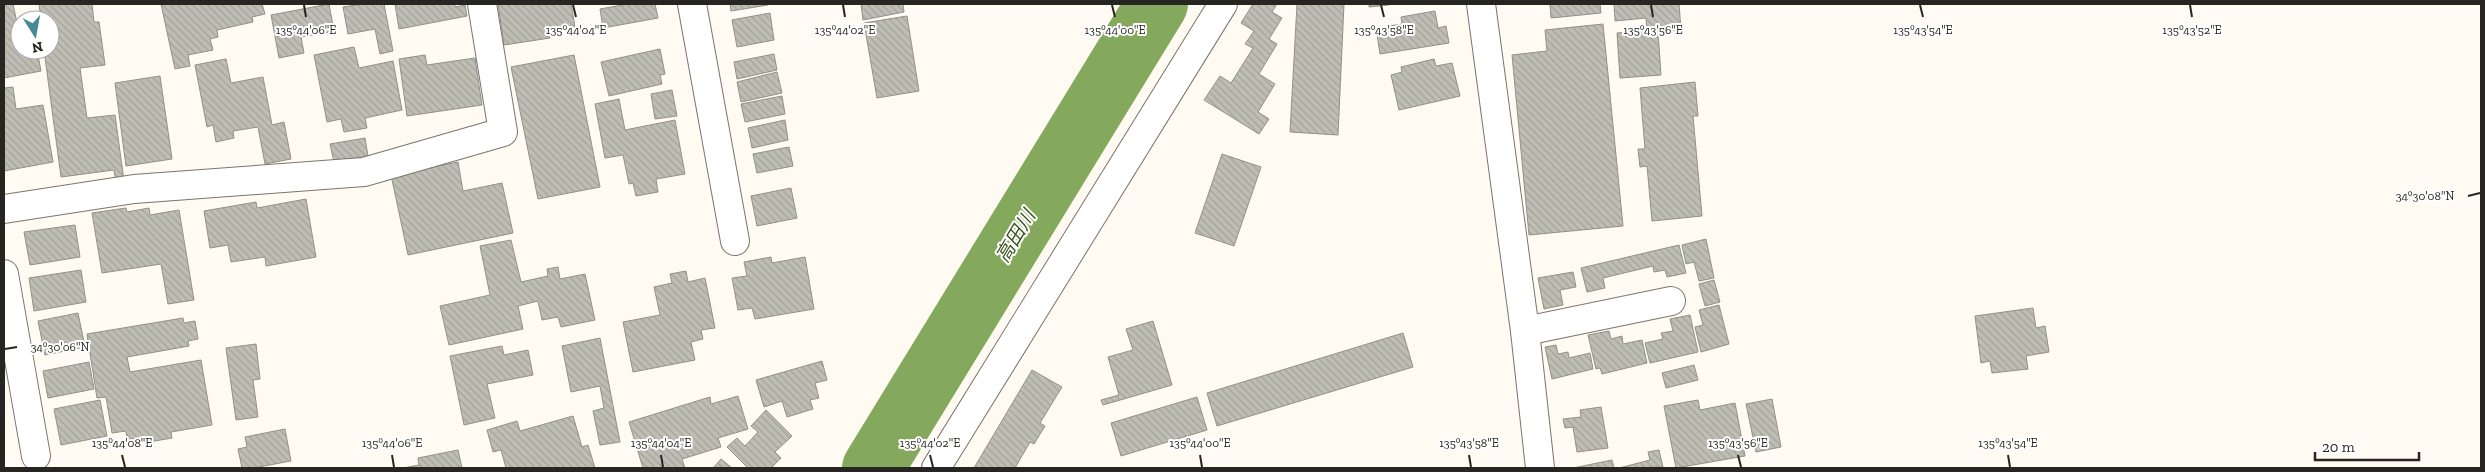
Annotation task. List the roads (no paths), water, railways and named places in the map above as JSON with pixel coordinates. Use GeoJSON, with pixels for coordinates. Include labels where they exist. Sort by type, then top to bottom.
{"type":"FeatureCollection","features":[{"type":"Feature","properties":{"kind":"street"},"geometry":{"type":"LineString","coordinates":[[4,209],[134,189],[364,172],[503,132],[482,4]]}},
{"type":"Feature","properties":{"kind":"street"},"geometry":{"type":"LineString","coordinates":[[692,4],[735,241]]}},
{"type":"Feature","properties":{"kind":"street"},"geometry":{"type":"LineString","coordinates":[[936,468],[1223,4]]}},
{"type":"Feature","properties":{"kind":"street"},"geometry":{"type":"LineString","coordinates":[[1481,4],[1525,331],[1540,468]]}},
{"type":"Feature","properties":{"kind":"street"},"geometry":{"type":"LineString","coordinates":[[4,274],[36,456]]}},
{"type":"Feature","properties":{"kind":"street"},"geometry":{"type":"LineString","coordinates":[[1525,331],[1671,301]]}},
{"type":"Feature","properties":{"kind":"waterway","name":"高田川"},"geometry":{"type":"LineString","coordinates":[[873,468],[1157,4]]}}]}
